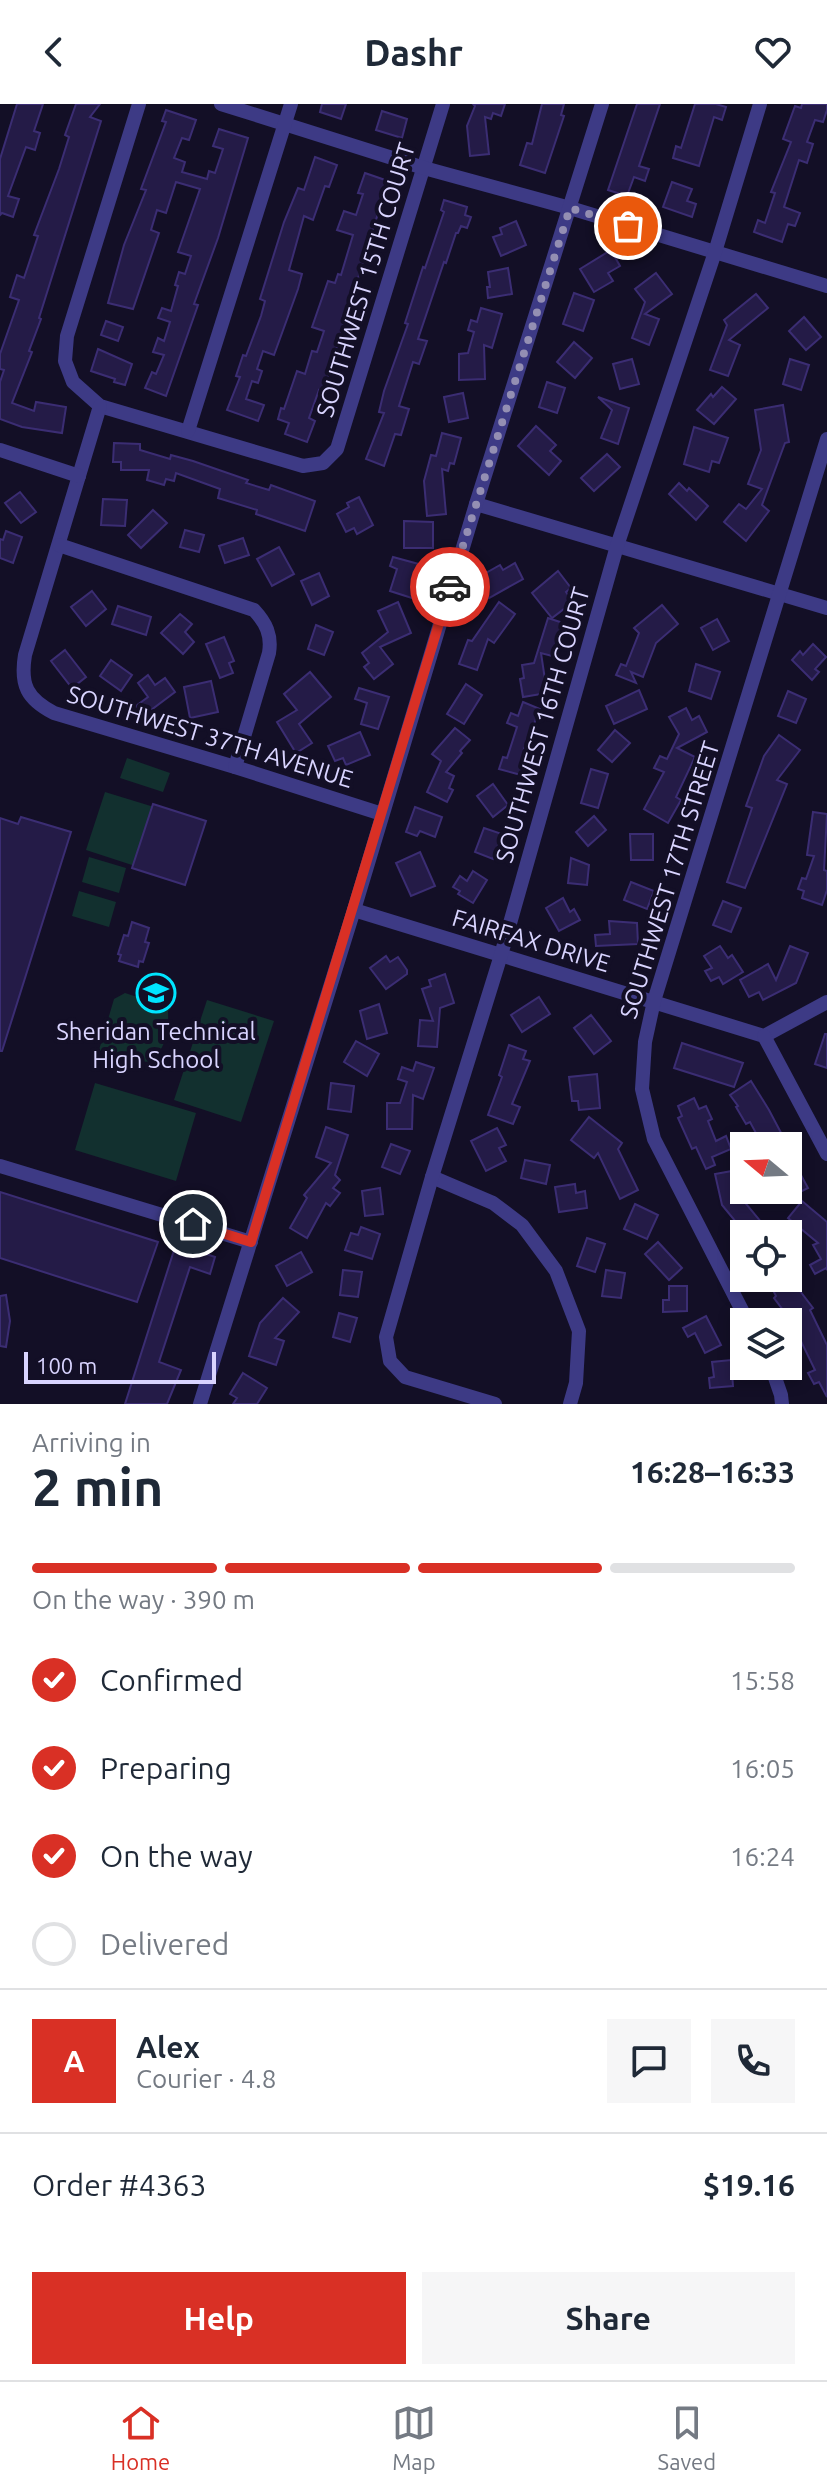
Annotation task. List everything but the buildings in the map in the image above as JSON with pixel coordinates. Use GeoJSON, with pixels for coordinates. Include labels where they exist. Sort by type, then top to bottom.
{"type":"FeatureCollection","features":[{"type":"Feature","properties":{"kind":"street"},"geometry":{"type":"LineString","coordinates":[[139,104],[67,336],[65,361],[73,382],[100,406],[188,431],[291,104]]}},
{"type":"Feature","properties":{"kind":"street"},"geometry":{"type":"LineString","coordinates":[[221,104],[424,168],[570,208],[827,286]]}},
{"type":"Feature","properties":{"kind":"street","name":"SOUTHWEST 15TH COURT"},"geometry":{"type":"LineString","coordinates":[[188,431],[303,466],[323,463],[337,449],[443,104]]}},
{"type":"Feature","properties":{"kind":"street"},"geometry":{"type":"LineString","coordinates":[[200,1404],[602,104]]}},
{"type":"Feature","properties":{"kind":"street","name":"SOUTHWEST 16TH COURT"},"geometry":{"type":"LineString","coordinates":[[495,1404],[405,1377],[390,1361],[386,1337],[501,955],[617,546],[715,252],[760,104]]}},
{"type":"Feature","properties":{"kind":"street"},"geometry":{"type":"LineString","coordinates":[[100,406],[59,545],[254,610],[264,621],[271,644],[235,767]]}},
{"type":"Feature","properties":{"kind":"street","name":"SOUTHWEST 17TH STREET"},"geometry":{"type":"LineString","coordinates":[[741,1308],[654,1139],[642,1089],[645,1042],[654,1001],[826,446]]}},
{"type":"Feature","properties":{"kind":"street"},"geometry":{"type":"LineString","coordinates":[[0,450],[79,476]]}},
{"type":"Feature","properties":{"kind":"street"},"geometry":{"type":"LineString","coordinates":[[476,504],[827,608]]}},
{"type":"Feature","properties":{"kind":"street","name":"SOUTHWEST 37TH AVENUE"},"geometry":{"type":"LineString","coordinates":[[59,545],[22,671],[29,695],[35,703],[54,713],[382,814]]}},
{"type":"Feature","properties":{"kind":"street","name":"FAIRFAX DRIVE"},"geometry":{"type":"LineString","coordinates":[[354,910],[764,1036]]}},
{"type":"Feature","properties":{"kind":"street"},"geometry":{"type":"LineString","coordinates":[[827,1002],[764,1036],[827,1154]]}},
{"type":"Feature","properties":{"kind":"street"},"geometry":{"type":"LineString","coordinates":[[0,1166],[251,1242]]}},
{"type":"Feature","properties":{"kind":"street"},"geometry":{"type":"LineString","coordinates":[[432,1177],[493,1203],[522,1225],[556,1271],[579,1331],[576,1383],[570,1404]]}},
{"type":"Feature","properties":{"kind":"street"},"geometry":{"type":"LineString","coordinates":[[776,1380],[782,1404]]}},
{"type":"Feature","properties":{"kind":"green space"},"geometry":{"type":"Polygon","coordinates":[[[127,758],[170,773],[163,792],[120,778],[127,758]]]}},
{"type":"Feature","properties":{"kind":"green space"},"geometry":{"type":"Polygon","coordinates":[[[105,792],[154,807],[135,866],[86,850],[105,792]]]}},
{"type":"Feature","properties":{"kind":"green space"},"geometry":{"type":"Polygon","coordinates":[[[89,857],[126,868],[119,893],[82,882],[89,857]]]}},
{"type":"Feature","properties":{"kind":"green space"},"geometry":{"type":"Polygon","coordinates":[[[79,891],[116,902],[109,927],[72,916],[79,891]]]}},
{"type":"Feature","properties":{"kind":"green space"},"geometry":{"type":"Polygon","coordinates":[[[125,993],[171,1008],[163,1045],[150,1062],[124,1060],[99,1050],[114,999],[125,993]]]}},
{"type":"Feature","properties":{"kind":"green space"},"geometry":{"type":"Polygon","coordinates":[[[207,1000],[274,1021],[241,1122],[174,1100],[207,1000]]]}},
{"type":"Feature","properties":{"kind":"green space"},"geometry":{"type":"Polygon","coordinates":[[[95,1083],[196,1113],[176,1181],[75,1150],[95,1083]]]}},
{"type":"Feature","properties":{"kind":"way so far"},"geometry":{"type":"LineString","coordinates":[[450,587],[570,208],[628,226]]}},
{"type":"Feature","properties":{"kind":"place","name":"Sheridan Technical High School"},"geometry":{"type":"Point","coordinates":[156,993]}},
{"type":"Feature","properties":{"kind":"route"},"geometry":{"type":"LineString","coordinates":[[193,1224],[251,1242],[450,587]]}}]}
